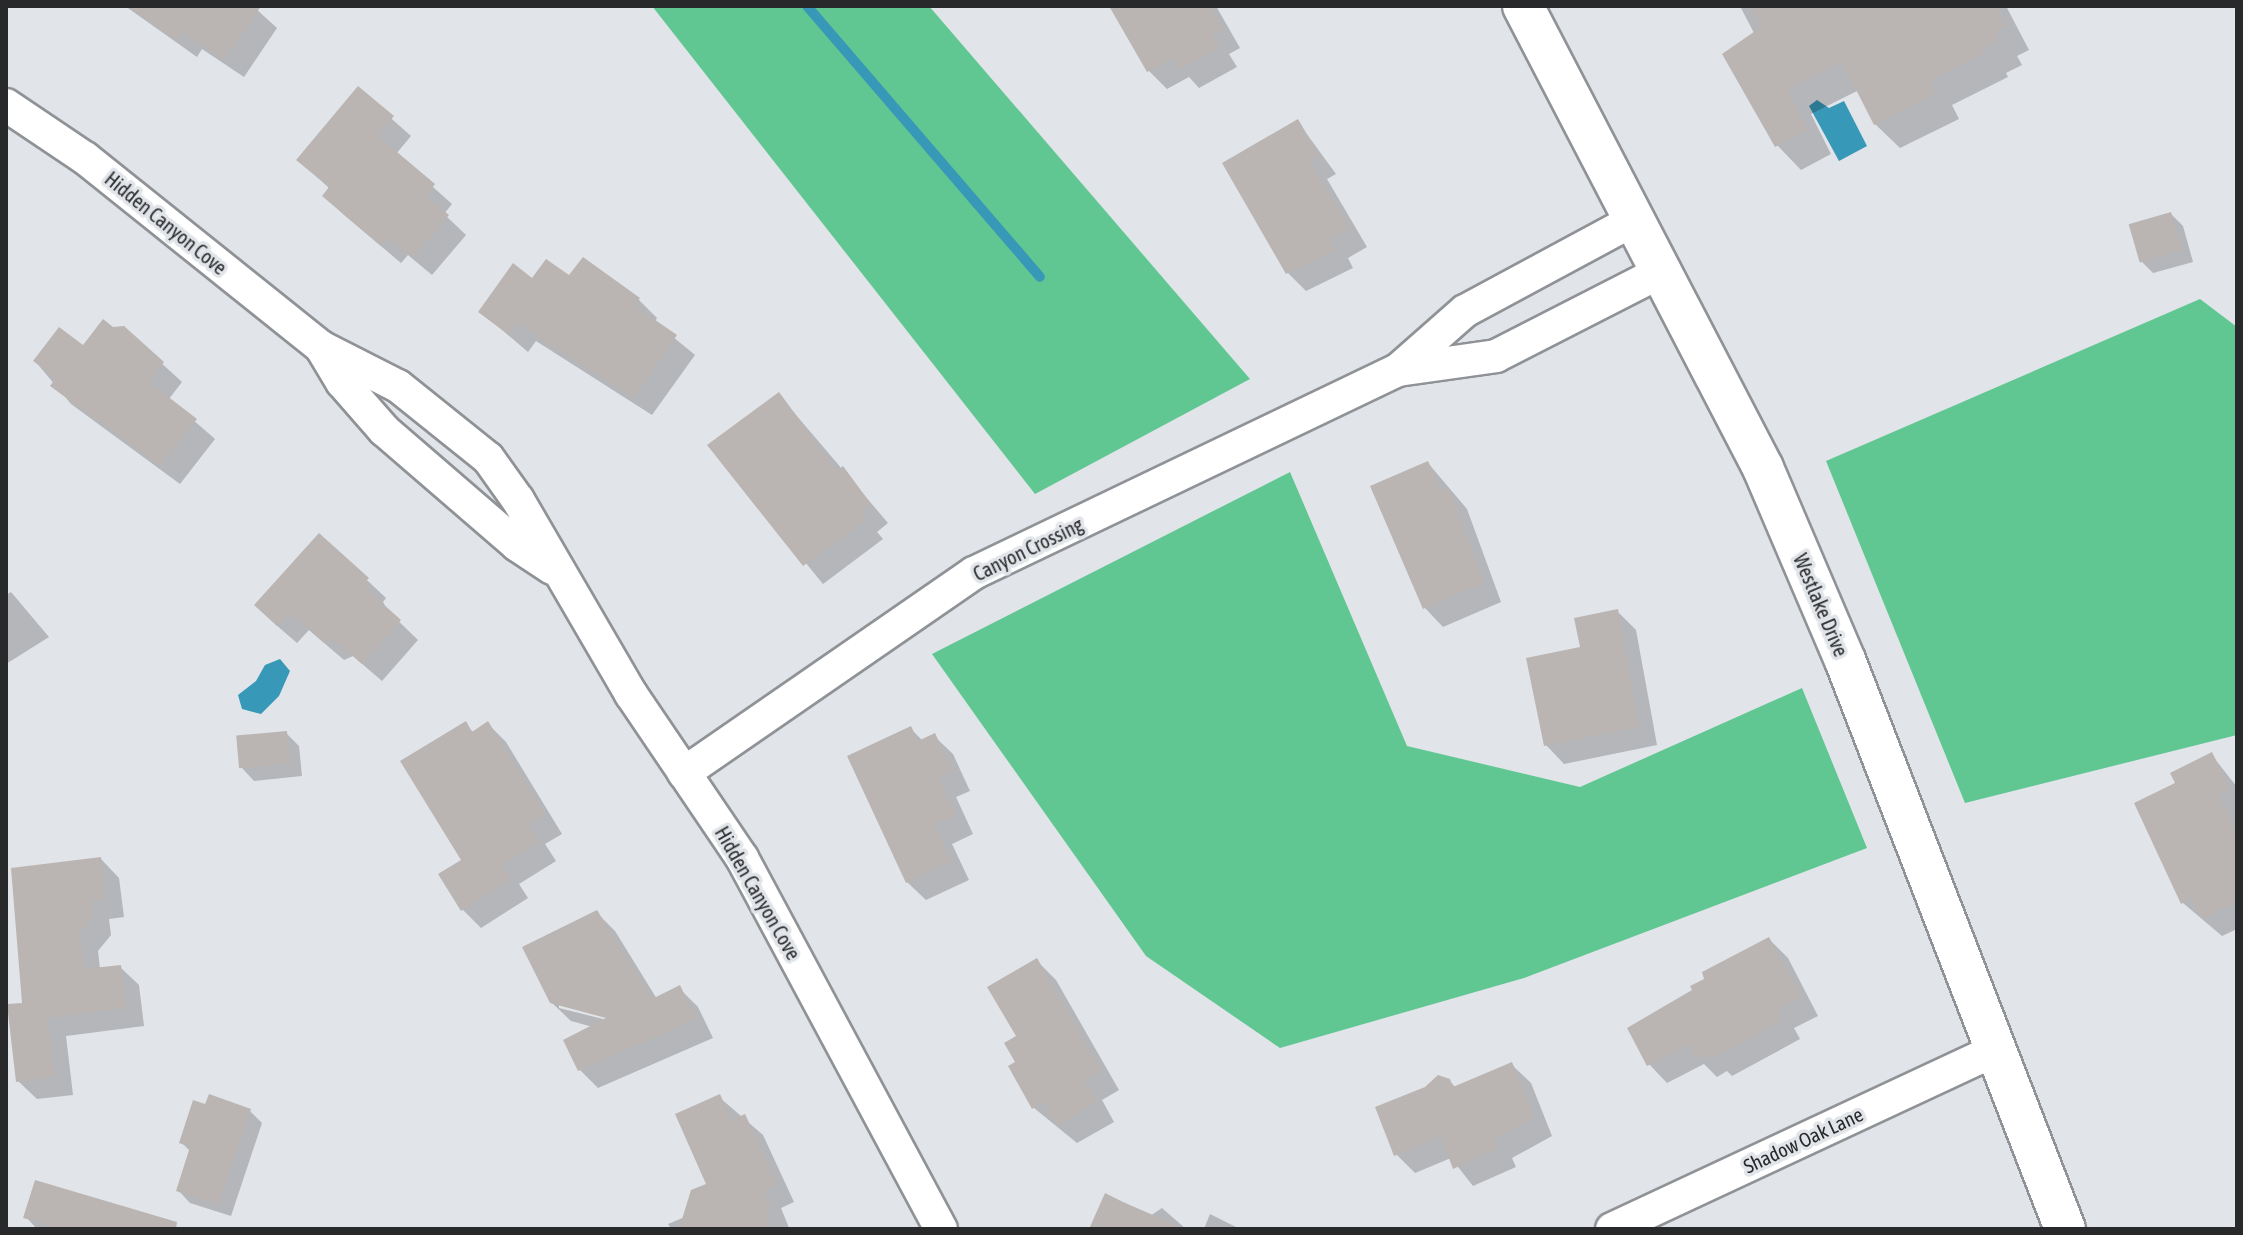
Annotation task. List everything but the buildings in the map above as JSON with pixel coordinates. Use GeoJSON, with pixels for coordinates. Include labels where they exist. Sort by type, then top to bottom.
{"type":"FeatureCollection","features":[{"type":"Feature","properties":{"kind":"street","name":"Westlake Drive"},"geometry":{"type":"LineString","coordinates":[[1523,6],[1664,270],[1763,468],[1833,633],[1993,1051],[2065,1229]]}},
{"type":"Feature","properties":{"kind":"street","name":"Hidden Canyon Cove"},"geometry":{"type":"LineString","coordinates":[[6,105],[85,158],[321,347],[398,386],[488,458],[518,500],[554,570],[742,858],[941,1229]]}},
{"type":"Feature","properties":{"kind":"street","name":"Canyon Crossing"},"geometry":{"type":"LineString","coordinates":[[684,773],[974,573],[1398,370],[1465,311],[1636,219]]}},
{"type":"Feature","properties":{"kind":"street","name":"Canyon Crossing"},"geometry":{"type":"LineString","coordinates":[[1398,370],[1496,356],[1664,270]]}},
{"type":"Feature","properties":{"kind":"street","name":"Hidden Canyon Cove"},"geometry":{"type":"LineString","coordinates":[[321,347],[342,382],[384,430],[517,545],[554,570]]}},
{"type":"Feature","properties":{"kind":"street","name":"Shadow Oak Lane"},"geometry":{"type":"LineString","coordinates":[[1612,1229],[1993,1051]]}},
{"type":"Feature","properties":{"kind":"green space"},"geometry":{"type":"Polygon","coordinates":[[[652,6],[929,6],[1250,379],[1035,494],[652,6]]]}},
{"type":"Feature","properties":{"kind":"green space"},"geometry":{"type":"Polygon","coordinates":[[[2200,299],[2237,327],[2237,735],[1965,803],[1826,461],[2200,299]]]}},
{"type":"Feature","properties":{"kind":"green space"},"geometry":{"type":"Polygon","coordinates":[[[1290,472],[1407,746],[1580,787],[1802,688],[1867,848],[1524,978],[1280,1048],[1146,956],[932,654],[1290,472]]]}},
{"type":"Feature","properties":{"kind":"water"},"geometry":{"type":"Polygon","coordinates":[[[1817,100],[1829,108],[1844,101],[1867,146],[1839,161],[1809,106],[1817,100]]]}},
{"type":"Feature","properties":{"kind":"water"},"geometry":{"type":"Polygon","coordinates":[[[280,659],[290,671],[279,696],[261,714],[242,709],[238,695],[256,681],[265,665],[280,659]]]}},
{"type":"Feature","properties":{"kind":"waterway"},"geometry":{"type":"LineString","coordinates":[[807,6],[1040,277]]}}]}
